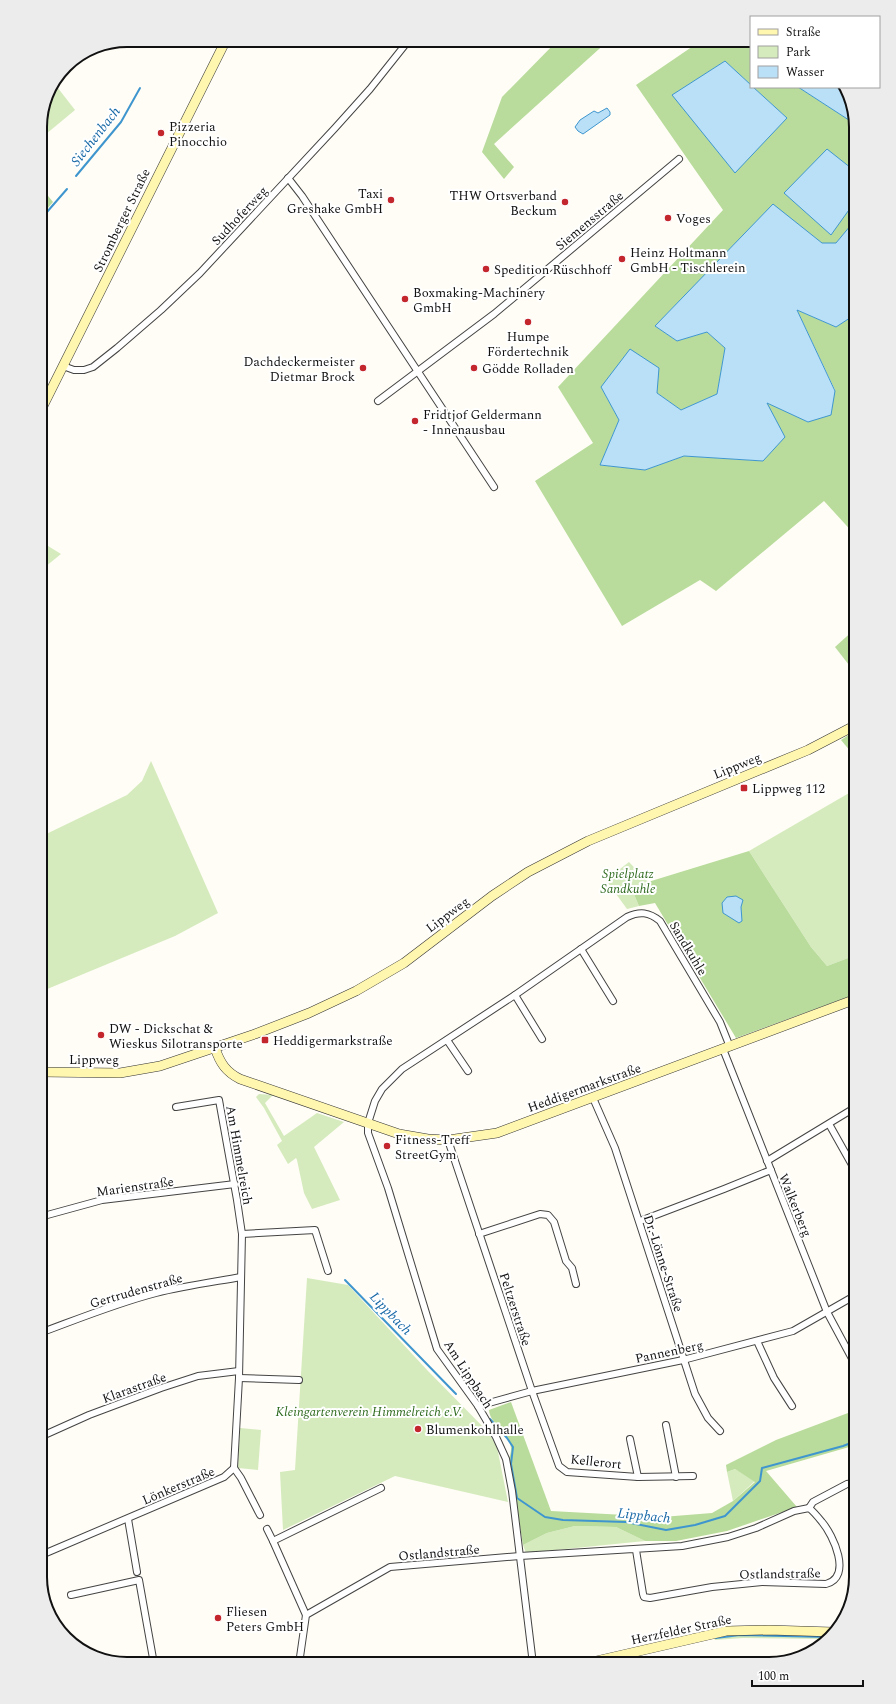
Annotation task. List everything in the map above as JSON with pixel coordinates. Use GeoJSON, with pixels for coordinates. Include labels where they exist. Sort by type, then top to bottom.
{"type":"FeatureCollection","features":[{"type":"Feature","properties":{"kind":"street","name":"Stromberger Straße"},"geometry":{"type":"LineString","coordinates":[[47,397],[222,47]]}},
{"type":"Feature","properties":{"kind":"street","name":"Sudhoferweg"},"geometry":{"type":"LineString","coordinates":[[63,366],[74,370],[84,370],[93,367],[117,348],[200,273],[365,94],[403,47]]}},
{"type":"Feature","properties":{"kind":"street","name":"Siemensstraße"},"geometry":{"type":"LineString","coordinates":[[378,401],[419,372],[494,314],[679,159]]}},
{"type":"Feature","properties":{"kind":"street"},"geometry":{"type":"LineString","coordinates":[[288,178],[302,196],[494,487]]}},
{"type":"Feature","properties":{"kind":"street","name":"Lippweg"},"geometry":{"type":"LineString","coordinates":[[47,1072],[120,1073],[160,1066],[214,1048],[309,1012],[379,978],[404,963],[492,896],[528,872],[588,841],[808,750],[849,729]]}},
{"type":"Feature","properties":{"kind":"street","name":"Sandkuhle"},"geometry":{"type":"LineString","coordinates":[[368,1123],[375,1101],[382,1088],[402,1069],[515,995],[627,917],[636,913],[653,915],[660,921],[720,1022],[726,1048]]}},
{"type":"Feature","properties":{"kind":"street"},"geometry":{"type":"LineString","coordinates":[[581,949],[613,1002]]}},
{"type":"Feature","properties":{"kind":"street"},"geometry":{"type":"LineString","coordinates":[[515,995],[542,1039]]}},
{"type":"Feature","properties":{"kind":"street","name":"Heddigermarkstraße"},"geometry":{"type":"LineString","coordinates":[[214,1048],[220,1064],[232,1075],[240,1079],[399,1134],[428,1139],[465,1139],[497,1133],[849,1002]]}},
{"type":"Feature","properties":{"kind":"street"},"geometry":{"type":"LineString","coordinates":[[447,1040],[468,1071]]}},
{"type":"Feature","properties":{"kind":"street","name":"Walkerberg"},"geometry":{"type":"LineString","coordinates":[[726,1048],[767,1161],[827,1312],[849,1353]]}},
{"type":"Feature","properties":{"kind":"street","name":"Dr.-Lönne-Straße"},"geometry":{"type":"LineString","coordinates":[[593,1098],[615,1148],[695,1394],[708,1418],[720,1431]]}},
{"type":"Feature","properties":{"kind":"street","name":"Am Himmelreich"},"geometry":{"type":"LineString","coordinates":[[176,1107],[219,1100],[234,1184],[242,1234],[239,1378],[234,1468]]}},
{"type":"Feature","properties":{"kind":"street"},"geometry":{"type":"LineString","coordinates":[[767,1161],[849,1111]]}},
{"type":"Feature","properties":{"kind":"street","name":"Am Lippbach"},"geometry":{"type":"LineString","coordinates":[[368,1123],[368,1133],[388,1188],[437,1349],[478,1406],[496,1437],[506,1459],[512,1491],[532,1657]]}},
{"type":"Feature","properties":{"kind":"street"},"geometry":{"type":"LineString","coordinates":[[829,1124],[849,1160]]}},
{"type":"Feature","properties":{"kind":"street","name":"Peltzerstraße"},"geometry":{"type":"LineString","coordinates":[[448,1140],[532,1391]]}},
{"type":"Feature","properties":{"kind":"street"},"geometry":{"type":"LineString","coordinates":[[640,1222],[771,1170]]}},
{"type":"Feature","properties":{"kind":"street","name":"Marienstraße"},"geometry":{"type":"LineString","coordinates":[[47,1215],[102,1200],[234,1184]]}},
{"type":"Feature","properties":{"kind":"street"},"geometry":{"type":"LineString","coordinates":[[479,1234],[540,1214],[548,1215],[554,1222],[566,1261],[572,1268],[576,1284]]}},
{"type":"Feature","properties":{"kind":"street"},"geometry":{"type":"LineString","coordinates":[[242,1234],[315,1230],[328,1271]]}},
{"type":"Feature","properties":{"kind":"street","name":"Gertrudenstraße"},"geometry":{"type":"LineString","coordinates":[[47,1330],[110,1307],[155,1294],[197,1284],[241,1277]]}},
{"type":"Feature","properties":{"kind":"street","name":"Pannenberg"},"geometry":{"type":"LineString","coordinates":[[478,1406],[532,1391],[683,1360],[793,1331],[849,1299]]}},
{"type":"Feature","properties":{"kind":"street"},"geometry":{"type":"LineString","coordinates":[[757,1341],[772,1372],[792,1406]]}},
{"type":"Feature","properties":{"kind":"street","name":"Klarastraße"},"geometry":{"type":"LineString","coordinates":[[47,1434],[89,1415],[161,1388],[198,1376],[239,1371]]}},
{"type":"Feature","properties":{"kind":"street"},"geometry":{"type":"LineString","coordinates":[[239,1378],[299,1380]]}},
{"type":"Feature","properties":{"kind":"street","name":"Kellerort"},"geometry":{"type":"LineString","coordinates":[[532,1391],[559,1466],[567,1472],[638,1476],[693,1476]]}},
{"type":"Feature","properties":{"kind":"street"},"geometry":{"type":"LineString","coordinates":[[666,1425],[676,1477]]}},
{"type":"Feature","properties":{"kind":"street","name":"Kellerort"},"geometry":{"type":"LineString","coordinates":[[630,1439],[638,1476]]}},
{"type":"Feature","properties":{"kind":"street"},"geometry":{"type":"LineString","coordinates":[[234,1468],[241,1478],[260,1515]]}},
{"type":"Feature","properties":{"kind":"street","name":"Lönkerstraße"},"geometry":{"type":"LineString","coordinates":[[47,1553],[224,1477],[234,1468]]}},
{"type":"Feature","properties":{"kind":"street","name":"Ostlandstraße"},"geometry":{"type":"LineString","coordinates":[[306,1615],[390,1567],[520,1556],[682,1546],[728,1537],[756,1528],[794,1511],[809,1508],[813,1502],[847,1484]]}},
{"type":"Feature","properties":{"kind":"street"},"geometry":{"type":"LineString","coordinates":[[273,1541],[381,1488]]}},
{"type":"Feature","properties":{"kind":"street","name":"Ostlandstraße"},"geometry":{"type":"LineString","coordinates":[[636,1550],[643,1594],[647,1598],[712,1587],[762,1582],[830,1582],[834,1580],[839,1569],[838,1552],[833,1539],[823,1522],[809,1508]]}},
{"type":"Feature","properties":{"kind":"street"},"geometry":{"type":"LineString","coordinates":[[128,1519],[137,1572]]}},
{"type":"Feature","properties":{"kind":"street"},"geometry":{"type":"LineString","coordinates":[[267,1529],[306,1615],[301,1657]]}},
{"type":"Feature","properties":{"kind":"street"},"geometry":{"type":"LineString","coordinates":[[71,1595],[138,1580],[153,1657]]}},
{"type":"Feature","properties":{"kind":"street","name":"Herzfelder Straße"},"geometry":{"type":"LineString","coordinates":[[613,1657],[726,1631],[769,1630],[827,1632]]}},
{"type":"Feature","properties":{"kind":"green space"},"geometry":{"type":"Polygon","coordinates":[[[551,47],[601,47],[494,144],[514,167],[504,179],[482,152],[502,97],[551,47]]]}},
{"type":"Feature","properties":{"kind":"green space"},"geometry":{"type":"Polygon","coordinates":[[[692,47],[750,47],[750,84],[725,61],[673,95],[787,118],[754,88],[800,88],[849,120],[849,167],[826,149],[831,234],[849,210],[849,227],[836,243],[822,243],[773,205],[655,326],[677,341],[707,332],[725,348],[717,394],[681,410],[657,393],[601,387],[619,420],[600,465],[645,470],[684,456],[763,461],[767,402],[808,422],[835,390],[797,310],[836,327],[849,319],[849,528],[824,501],[716,591],[700,580],[622,626],[535,481],[593,443],[558,387],[723,210],[636,85],[692,47]]]}},
{"type":"Feature","properties":{"kind":"green space"},"geometry":{"type":"Polygon","coordinates":[[[58,88],[75,110],[47,133],[47,122],[51,101],[58,88]]]}},
{"type":"Feature","properties":{"kind":"green space"},"geometry":{"type":"Polygon","coordinates":[[[47,195],[53,202],[47,209],[47,195]]]}},
{"type":"Feature","properties":{"kind":"green space"},"geometry":{"type":"Polygon","coordinates":[[[47,545],[61,554],[47,565],[47,545]]]}},
{"type":"Feature","properties":{"kind":"green space"},"geometry":{"type":"Polygon","coordinates":[[[849,634],[849,665],[835,647],[849,634]]]}},
{"type":"Feature","properties":{"kind":"green space"},"geometry":{"type":"Polygon","coordinates":[[[849,735],[849,750],[841,740],[849,735]]]}},
{"type":"Feature","properties":{"kind":"green space"},"geometry":{"type":"Polygon","coordinates":[[[151,761],[218,913],[175,936],[47,989],[47,834],[127,795],[142,781],[151,761]]]}},
{"type":"Feature","properties":{"kind":"green space"},"geometry":{"type":"Polygon","coordinates":[[[849,793],[849,958],[827,966],[811,947],[749,851],[849,793]]]}},
{"type":"Feature","properties":{"kind":"green space"},"geometry":{"type":"Polygon","coordinates":[[[749,851],[811,947],[827,966],[849,958],[849,997],[736,1038],[655,903],[639,906],[633,892],[648,882],[749,851]]]}},
{"type":"Feature","properties":{"kind":"green space","name":"Spielplatz Sandkuhle"},"geometry":{"type":"Polygon","coordinates":[[[629,862],[648,882],[633,892],[639,906],[627,909],[606,880],[629,862]]]}},
{"type":"Feature","properties":{"kind":"green space"},"geometry":{"type":"Polygon","coordinates":[[[259,1094],[273,1095],[265,1103],[284,1136],[317,1113],[344,1122],[314,1147],[340,1200],[312,1209],[304,1193],[297,1160],[296,1158],[288,1164],[277,1145],[282,1141],[264,1108],[256,1097],[259,1094]]]}},
{"type":"Feature","properties":{"kind":"green space","name":"Kleingartenverein Himmelreich e.V."},"geometry":{"type":"Polygon","coordinates":[[[307,1278],[348,1285],[428,1371],[488,1432],[497,1447],[508,1502],[395,1476],[283,1530],[280,1472],[295,1470],[307,1278]]]}},
{"type":"Feature","properties":{"kind":"green space"},"geometry":{"type":"Polygon","coordinates":[[[511,1402],[551,1511],[662,1517],[712,1513],[733,1501],[755,1482],[735,1469],[727,1472],[726,1465],[776,1440],[849,1413],[849,1447],[766,1471],[797,1507],[727,1531],[676,1541],[645,1541],[616,1527],[575,1526],[547,1533],[523,1545],[509,1459],[511,1450],[510,1444],[508,1439],[493,1420],[489,1410],[511,1402]]]}},
{"type":"Feature","properties":{"kind":"green space"},"geometry":{"type":"Polygon","coordinates":[[[240,1428],[261,1430],[258,1470],[238,1468],[240,1428]]]}},
{"type":"Feature","properties":{"kind":"green space"},"geometry":{"type":"Polygon","coordinates":[[[735,1469],[755,1481],[733,1501],[727,1472],[735,1469]]]}},
{"type":"Feature","properties":{"kind":"green space"},"geometry":{"type":"Polygon","coordinates":[[[575,1526],[616,1527],[645,1541],[526,1553],[523,1545],[547,1533],[575,1526]]]}},
{"type":"Feature","properties":{"kind":"green space"},"geometry":{"type":"Polygon","coordinates":[[[771,1633],[824,1635],[819,1639],[743,1638],[715,1640],[713,1636],[771,1633]]]}},
{"type":"Feature","properties":{"kind":"water"},"geometry":{"type":"Polygon","coordinates":[[[725,61],[750,84],[750,88],[754,88],[787,118],[735,173],[672,95],[725,61]]]}},
{"type":"Feature","properties":{"kind":"water"},"geometry":{"type":"Polygon","coordinates":[[[800,88],[838,88],[845,101],[849,120],[800,88]]]}},
{"type":"Feature","properties":{"kind":"water"},"geometry":{"type":"Polygon","coordinates":[[[607,108],[610,115],[583,134],[575,127],[580,120],[594,111],[598,113],[607,108]]]}},
{"type":"Feature","properties":{"kind":"water"},"geometry":{"type":"Polygon","coordinates":[[[827,149],[849,166],[849,210],[831,235],[784,193],[827,149]]]}},
{"type":"Feature","properties":{"kind":"water"},"geometry":{"type":"Polygon","coordinates":[[[773,204],[822,243],[836,243],[849,227],[849,319],[836,327],[797,310],[835,391],[831,415],[808,422],[767,403],[785,437],[763,461],[684,456],[645,470],[600,465],[619,420],[601,387],[630,349],[659,368],[657,393],[681,410],[717,394],[725,348],[707,332],[677,341],[655,326],[773,204]]]}},
{"type":"Feature","properties":{"kind":"water"},"geometry":{"type":"Polygon","coordinates":[[[736,896],[743,900],[741,907],[742,921],[739,923],[723,913],[722,903],[727,897],[736,896]]]}},
{"type":"Feature","properties":{"kind":"waterway","name":"Siechenbach"},"geometry":{"type":"LineString","coordinates":[[76,176],[121,122],[140,88]]}},
{"type":"Feature","properties":{"kind":"waterway","name":"Siechenbach"},"geometry":{"type":"LineString","coordinates":[[47,212],[67,189]]}},
{"type":"Feature","properties":{"kind":"waterway","name":"Lippbach"},"geometry":{"type":"LineString","coordinates":[[345,1280],[456,1394]]}},
{"type":"Feature","properties":{"kind":"waterway","name":"Lippbach"},"geometry":{"type":"LineString","coordinates":[[490,1419],[513,1447],[511,1464],[517,1498],[545,1517],[563,1520],[626,1522],[666,1530],[695,1525],[725,1516],[760,1481],[762,1468],[849,1444]]}},
{"type":"Feature","properties":{"kind":"waterway"},"geometry":{"type":"LineString","coordinates":[[716,1638],[740,1635],[822,1637]]}},
{"type":"Feature","properties":{"kind":"place","name":"Pizzeria Pinocchio"},"geometry":{"type":"Point","coordinates":[161,133]}},
{"type":"Feature","properties":{"kind":"place","name":"Taxi Greshake GmbH"},"geometry":{"type":"Point","coordinates":[391,200]}},
{"type":"Feature","properties":{"kind":"place","name":"THW Ortsverband Beckum"},"geometry":{"type":"Point","coordinates":[565,202]}},
{"type":"Feature","properties":{"kind":"place","name":"Voges"},"geometry":{"type":"Point","coordinates":[668,218]}},
{"type":"Feature","properties":{"kind":"place","name":"Heinz Holtmann GmbH - Tischlerein"},"geometry":{"type":"Point","coordinates":[622,259]}},
{"type":"Feature","properties":{"kind":"place","name":"Spedition Rüschhoff"},"geometry":{"type":"Point","coordinates":[486,269]}},
{"type":"Feature","properties":{"kind":"place","name":"Boxmaking-Machinery GmbH"},"geometry":{"type":"Point","coordinates":[405,299]}},
{"type":"Feature","properties":{"kind":"place","name":"Humpe Fördertechnik"},"geometry":{"type":"Point","coordinates":[528,322]}},
{"type":"Feature","properties":{"kind":"place","name":"Dachdeckermeister Dietmar Brock"},"geometry":{"type":"Point","coordinates":[363,368]}},
{"type":"Feature","properties":{"kind":"place","name":"Gödde Rolladen"},"geometry":{"type":"Point","coordinates":[474,368]}},
{"type":"Feature","properties":{"kind":"place","name":"Fridtjof Geldermann - Innenausbau"},"geometry":{"type":"Point","coordinates":[415,421]}},
{"type":"Feature","properties":{"kind":"place","name":"Lippweg 112"},"geometry":{"type":"Point","coordinates":[744,788]}},
{"type":"Feature","properties":{"kind":"place","name":"DW - Dickschat & Wieskus Silotransporte"},"geometry":{"type":"Point","coordinates":[101,1035]}},
{"type":"Feature","properties":{"kind":"place","name":"Heddigermarkstraße"},"geometry":{"type":"Point","coordinates":[265,1040]}},
{"type":"Feature","properties":{"kind":"place","name":"Fitness-Treff StreetGym"},"geometry":{"type":"Point","coordinates":[387,1146]}},
{"type":"Feature","properties":{"kind":"place","name":"Blumenkohlhalle"},"geometry":{"type":"Point","coordinates":[418,1429]}},
{"type":"Feature","properties":{"kind":"place","name":"Fliesen Peters GmbH"},"geometry":{"type":"Point","coordinates":[218,1618]}}]}
